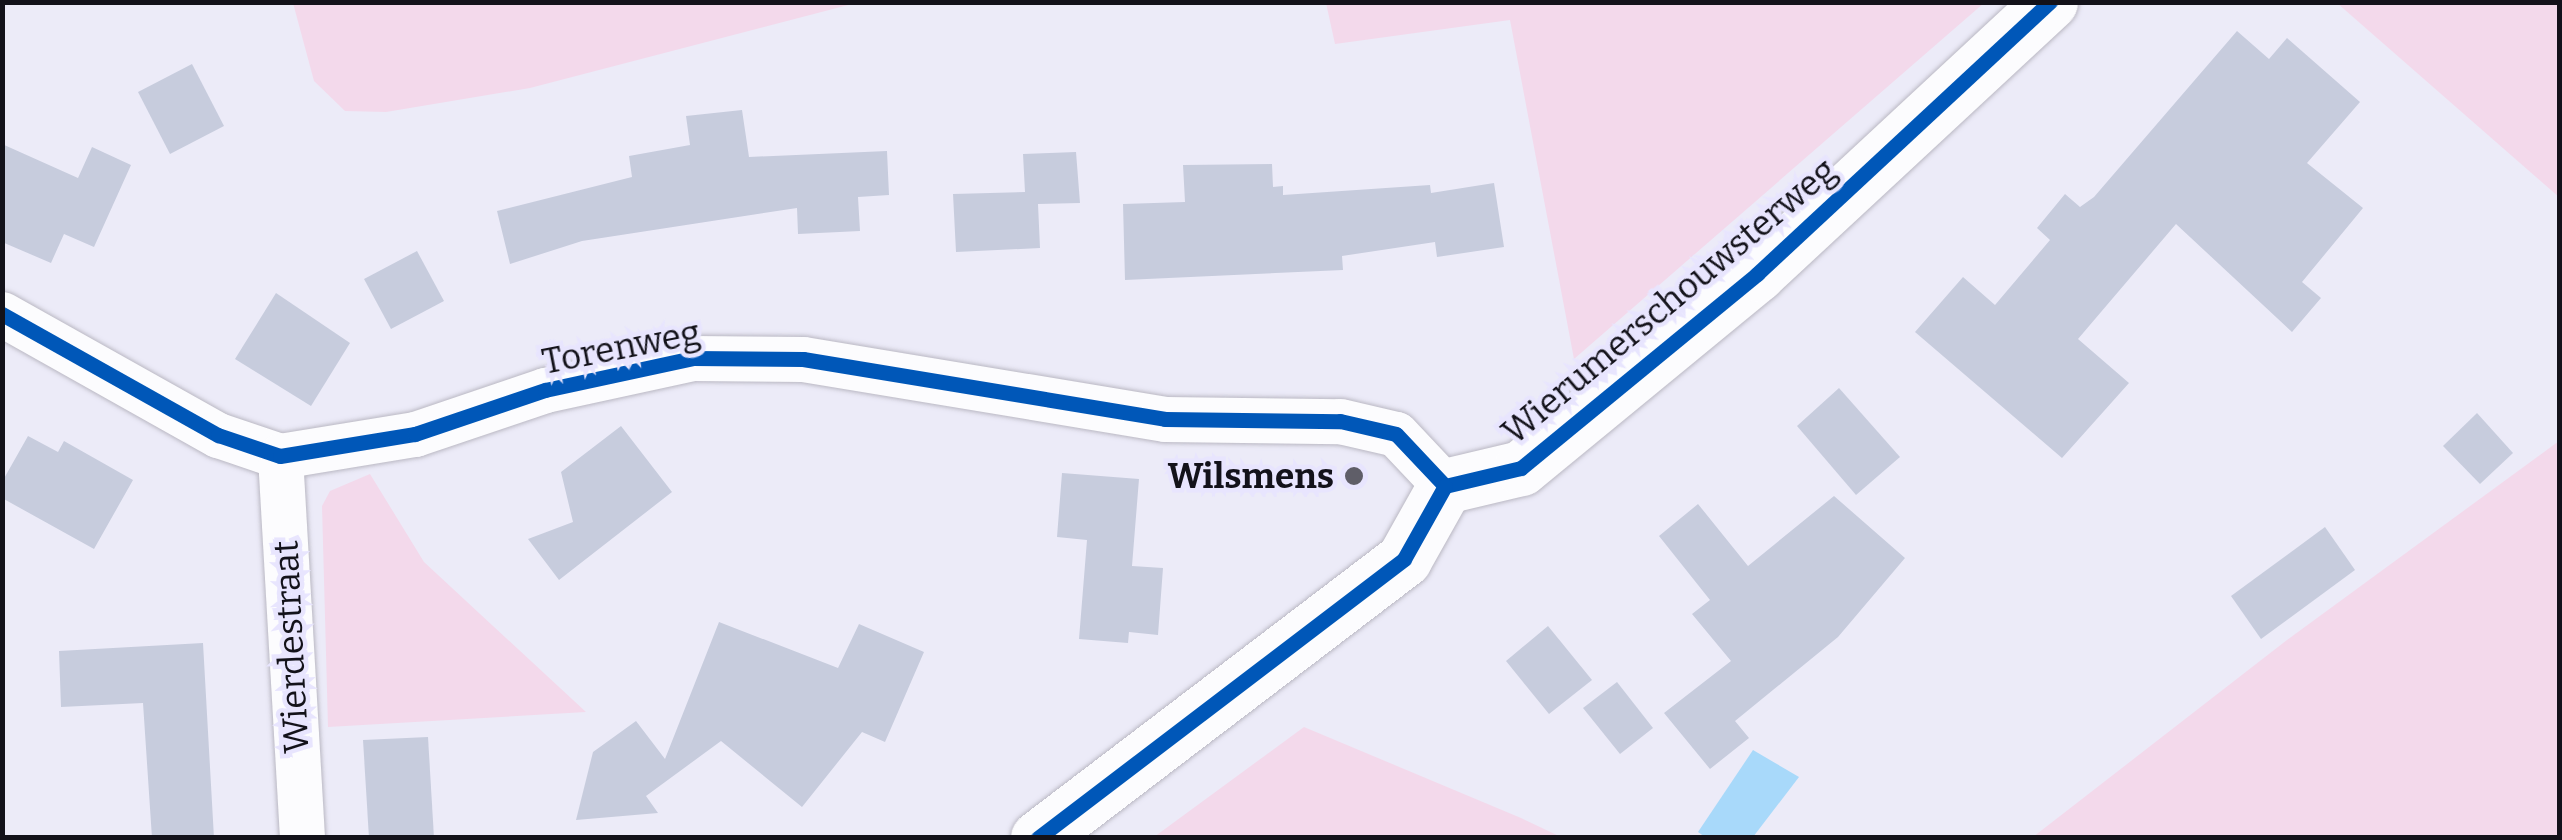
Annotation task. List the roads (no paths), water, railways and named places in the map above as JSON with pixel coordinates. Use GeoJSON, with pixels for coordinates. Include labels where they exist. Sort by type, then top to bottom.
{"type":"FeatureCollection","features":[{"type":"Feature","properties":{"kind":"street","name":"Wierumerschouwsterweg"},"geometry":{"type":"LineString","coordinates":[[1445,486],[1521,468],[1757,274],[2050,2]]}},
{"type":"Feature","properties":{"kind":"street","name":"Torenweg"},"geometry":{"type":"LineString","coordinates":[[2,314],[218,434],[280,456],[415,434],[545,390],[694,358],[803,358],[1165,418],[1340,420],[1396,434],[1445,486]]}},
{"type":"Feature","properties":{"kind":"street","name":"Wierdestraat"},"geometry":{"type":"LineString","coordinates":[[280,456],[302,838]]}},
{"type":"Feature","properties":{"kind":"street"},"geometry":{"type":"LineString","coordinates":[[1038,838],[1404,559],[1445,486]]}},
{"type":"Feature","properties":{"kind":"water"},"geometry":{"type":"Polygon","coordinates":[[[1753,750],[1799,777],[1753,837],[1705,837],[1698,832],[1753,750]]]}},
{"type":"Feature","properties":{"kind":"place","name":"Wilsmens"},"geometry":{"type":"Point","coordinates":[1354,476]}}]}
